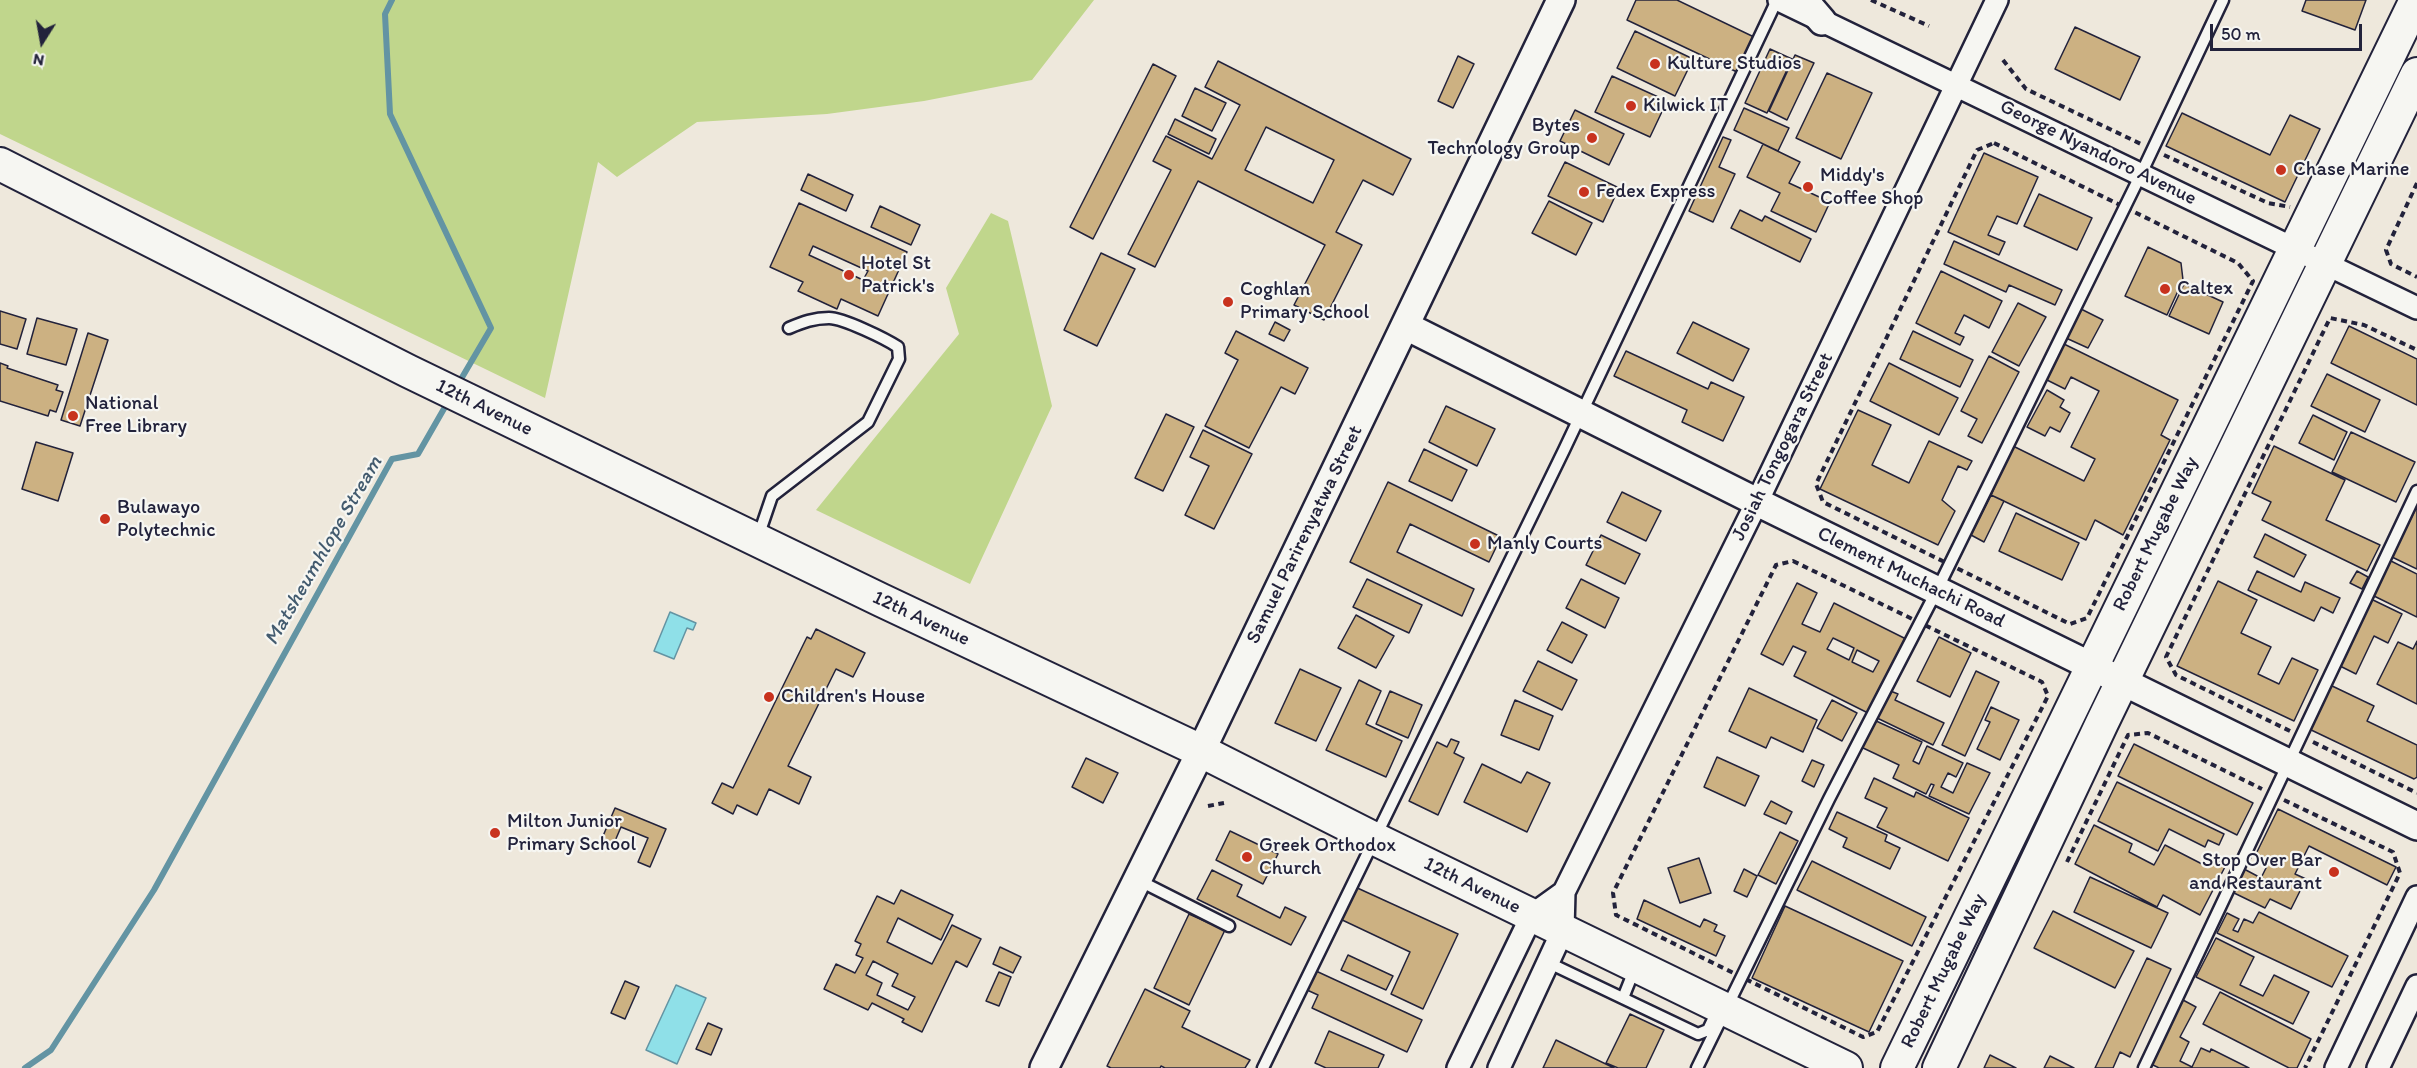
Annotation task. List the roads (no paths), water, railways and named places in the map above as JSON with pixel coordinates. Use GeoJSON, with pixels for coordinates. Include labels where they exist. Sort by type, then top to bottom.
{"type":"FeatureCollection","features":[{"type":"Feature","properties":{"kind":"main road","name":"Robert Mugabe Way"},"geometry":{"type":"LineString","coordinates":[[1896,1068],[2416,0]]}},
{"type":"Feature","properties":{"kind":"main road","name":"Robert Mugabe Way"},"geometry":{"type":"LineString","coordinates":[[1938,1068],[2122,681],[2417,74]]}},
{"type":"Feature","properties":{"kind":"main road","name":"12th Avenue"},"geometry":{"type":"LineString","coordinates":[[2,167],[493,413],[1201,751],[1375,839],[1846,1068]]}},
{"type":"Feature","properties":{"kind":"street","name":"Samuel Parirenyatwa Street"},"geometry":{"type":"LineString","coordinates":[[1044,1068],[1407,326],[1561,0]]}},
{"type":"Feature","properties":{"kind":"street","name":"George Nyandoro Avenue"},"geometry":{"type":"LineString","coordinates":[[1778,0],[2417,308]]}},
{"type":"Feature","properties":{"kind":"street"},"geometry":{"type":"LineString","coordinates":[[1804,0],[1822,21]]}},
{"type":"Feature","properties":{"kind":"street","name":"Josiah Tongogara Street"},"geometry":{"type":"LineString","coordinates":[[1499,1068],[1563,930],[1564,892],[1757,502],[1996,0]]}},
{"type":"Feature","properties":{"kind":"street","name":"Clement Muchachi Road"},"geometry":{"type":"LineString","coordinates":[[1407,326],[1757,502],[2417,826]]}},
{"type":"Feature","properties":{"kind":"street","name":"Josiah Tongogara Street"},"geometry":{"type":"LineString","coordinates":[[1458,1068],[1532,915],[1564,892]]}},
{"type":"Feature","properties":{"kind":"street"},"geometry":{"type":"LineString","coordinates":[[2336,1068],[2417,897]]}},
{"type":"Feature","properties":{"kind":"street"},"geometry":{"type":"LineString","coordinates":[[2378,1068],[2417,986]]}},
{"type":"Feature","properties":{"kind":"lane"},"geometry":{"type":"LineString","coordinates":[[1263,1068],[1778,0]]}},
{"type":"Feature","properties":{"kind":"lane"},"geometry":{"type":"LineString","coordinates":[[1697,1068],[1723,1008],[1937,590],[2141,174],[2223,0]]}},
{"type":"Feature","properties":{"kind":"lane"},"geometry":{"type":"LineString","coordinates":[[757,540],[772,496],[868,422],[899,359],[898,347],[887,340],[832,318],[808,320],[789,328]]}},
{"type":"Feature","properties":{"kind":"lane"},"geometry":{"type":"LineString","coordinates":[[2144,1068],[2417,491]]}},
{"type":"Feature","properties":{"kind":"lane"},"geometry":{"type":"LineString","coordinates":[[1137,879],[1229,926]]}},
{"type":"Feature","properties":{"kind":"lane"},"geometry":{"type":"LineString","coordinates":[[1547,962],[1698,1034],[1708,1030],[1723,1008]]}},
{"type":"Feature","properties":{"kind":"lane"},"geometry":{"type":"LineString","coordinates":[[1623,998],[1636,965]]}},
{"type":"Feature","properties":{"kind":"water"},"geometry":{"type":"Polygon","coordinates":[[[670,612],[696,623],[693,630],[687,628],[674,659],[654,651],[670,612]]]}},
{"type":"Feature","properties":{"kind":"water"},"geometry":{"type":"Polygon","coordinates":[[[676,985],[706,998],[677,1064],[646,1050],[676,985]]]}},
{"type":"Feature","properties":{"kind":"waterway","name":"Matsheumhlope Stream"},"geometry":{"type":"LineString","coordinates":[[392,0],[385,14],[390,114],[491,328],[457,386]]}},
{"type":"Feature","properties":{"kind":"waterway","name":"Matsheumhlope Stream"},"geometry":{"type":"LineString","coordinates":[[25,1068],[51,1050],[154,890],[392,459],[418,454],[449,400]]}},
{"type":"Feature","properties":{"kind":"place","name":"Kulture Studios"},"geometry":{"type":"Point","coordinates":[1655,64]}},
{"type":"Feature","properties":{"kind":"place","name":"Kilwick IT"},"geometry":{"type":"Point","coordinates":[1631,106]}},
{"type":"Feature","properties":{"kind":"place","name":"Bytes Technology Group"},"geometry":{"type":"Point","coordinates":[1592,138]}},
{"type":"Feature","properties":{"kind":"place","name":"Chase Marine"},"geometry":{"type":"Point","coordinates":[2281,170]}},
{"type":"Feature","properties":{"kind":"place","name":"Middy's Coffee Shop"},"geometry":{"type":"Point","coordinates":[1808,187]}},
{"type":"Feature","properties":{"kind":"place","name":"Fedex Express"},"geometry":{"type":"Point","coordinates":[1584,192]}},
{"type":"Feature","properties":{"kind":"place","name":"Hotel St Patrick's"},"geometry":{"type":"Point","coordinates":[849,275]}},
{"type":"Feature","properties":{"kind":"place","name":"Caltex"},"geometry":{"type":"Point","coordinates":[2165,289]}},
{"type":"Feature","properties":{"kind":"place","name":"Coghlan Primary School"},"geometry":{"type":"Point","coordinates":[1228,302]}},
{"type":"Feature","properties":{"kind":"place","name":"National Free Library"},"geometry":{"type":"Point","coordinates":[73,416]}},
{"type":"Feature","properties":{"kind":"place","name":"Bulawayo Polytechnic"},"geometry":{"type":"Point","coordinates":[105,519]}},
{"type":"Feature","properties":{"kind":"place","name":"Manly Courts"},"geometry":{"type":"Point","coordinates":[1475,544]}},
{"type":"Feature","properties":{"kind":"place","name":"Children's House"},"geometry":{"type":"Point","coordinates":[769,697]}},
{"type":"Feature","properties":{"kind":"place","name":"Milton Junior Primary School"},"geometry":{"type":"Point","coordinates":[495,833]}},
{"type":"Feature","properties":{"kind":"place","name":"Greek Orthodox Church"},"geometry":{"type":"Point","coordinates":[1247,857]}},
{"type":"Feature","properties":{"kind":"place","name":"Stop Over Bar and Restaurant"},"geometry":{"type":"Point","coordinates":[2334,872]}}]}
